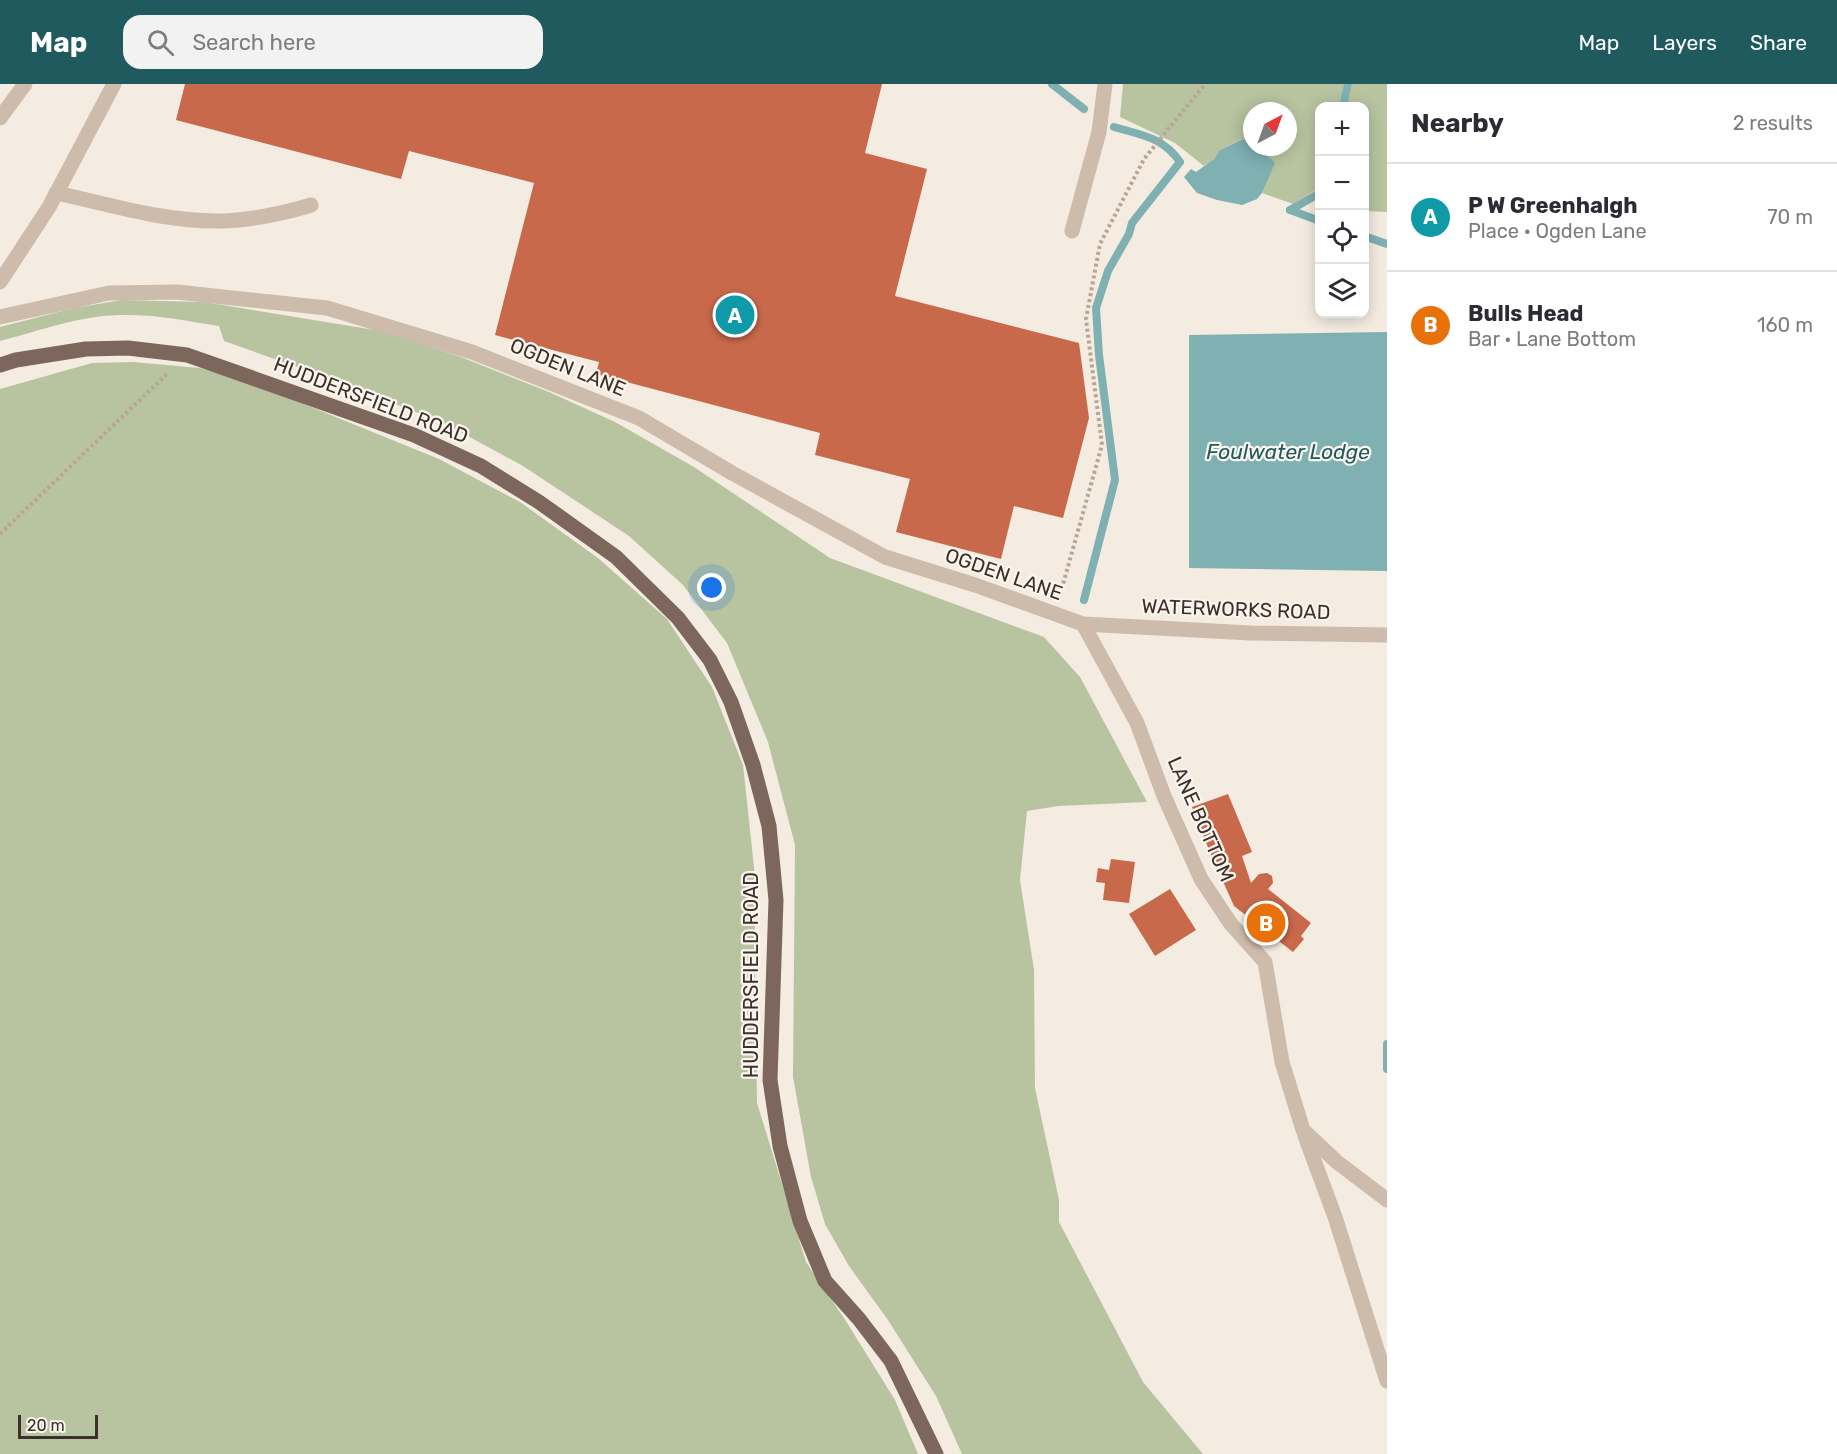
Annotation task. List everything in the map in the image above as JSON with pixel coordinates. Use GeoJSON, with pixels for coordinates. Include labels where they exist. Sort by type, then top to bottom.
{"type":"FeatureCollection","features":[{"type":"Feature","properties":{"kind":"main road","name":"HUDDERSFIELD ROAD"},"geometry":{"type":"LineString","coordinates":[[0,365],[16,360],[86,350],[128,348],[177,354],[205,361],[414,435],[481,466],[539,502],[616,556],[678,618],[710,660],[735,712],[753,765],[769,826],[776,900],[770,1080],[780,1146],[800,1221],[825,1281],[859,1319],[891,1361],[936,1454]]}},
{"type":"Feature","properties":{"kind":"street"},"geometry":{"type":"LineString","coordinates":[[0,118],[25,84]]}},
{"type":"Feature","properties":{"kind":"street"},"geometry":{"type":"LineString","coordinates":[[0,282],[56,193],[114,84]]}},
{"type":"Feature","properties":{"kind":"street"},"geometry":{"type":"LineString","coordinates":[[1072,231],[1099,132],[1105,84]]}},
{"type":"Feature","properties":{"kind":"street"},"geometry":{"type":"LineString","coordinates":[[56,193],[178,219],[221,222],[290,212],[311,205]]}},
{"type":"Feature","properties":{"kind":"street","name":"OGDEN LANE"},"geometry":{"type":"LineString","coordinates":[[0,317],[109,293],[177,292],[327,308],[472,352],[639,418],[732,473],[885,557],[975,585],[1083,624]]}},
{"type":"Feature","properties":{"kind":"street","name":"WATERWORKS ROAD"},"geometry":{"type":"LineString","coordinates":[[1083,624],[1251,633],[1387,635]]}},
{"type":"Feature","properties":{"kind":"street","name":"LANE BOTTOM"},"geometry":{"type":"LineString","coordinates":[[1083,624],[1137,723],[1164,796],[1201,879],[1231,924],[1265,962],[1282,1062],[1303,1130],[1337,1162],[1387,1200]]}},
{"type":"Feature","properties":{"kind":"street"},"geometry":{"type":"LineString","coordinates":[[1303,1130],[1335,1217],[1387,1381]]}},
{"type":"Feature","properties":{"kind":"path"},"geometry":{"type":"LineString","coordinates":[[1055,614],[1102,445],[1086,319],[1100,244],[1148,155],[1205,84]]}},
{"type":"Feature","properties":{"kind":"path"},"geometry":{"type":"LineString","coordinates":[[0,534],[172,369],[177,354]]}},
{"type":"Feature","properties":{"kind":"green space"},"geometry":{"type":"Polygon","coordinates":[[[1123,84],[1344,84],[1340,102],[1315,102],[1315,190],[1293,204],[1262,193],[1274,163],[1267,156],[1297,156],[1297,102],[1243,102],[1243,140],[1220,150],[1214,159],[1204,166],[1175,143],[1120,117],[1123,84]]]}},
{"type":"Feature","properties":{"kind":"green space"},"geometry":{"type":"Polygon","coordinates":[[[1352,84],[1387,84],[1387,212],[1369,211],[1369,102],[1348,102],[1352,84]]]}},
{"type":"Feature","properties":{"kind":"green space"},"geometry":{"type":"Polygon","coordinates":[[[122,300],[204,302],[381,331],[461,357],[549,392],[615,422],[694,467],[830,558],[1044,637],[1080,677],[1147,802],[1058,806],[1027,811],[1020,880],[1034,970],[1035,1088],[1059,1200],[1059,1222],[1143,1382],[1203,1454],[962,1454],[936,1396],[888,1320],[849,1266],[825,1224],[811,1177],[793,1077],[795,845],[768,742],[727,643],[683,585],[629,536],[523,466],[446,424],[345,384],[224,341],[219,326],[171,318],[107,316],[45,328],[0,341],[0,327],[74,308],[122,300]]]}},
{"type":"Feature","properties":{"kind":"green space"},"geometry":{"type":"Polygon","coordinates":[[[133,362],[200,368],[245,380],[439,459],[520,502],[598,558],[667,619],[712,687],[743,765],[754,867],[757,1103],[806,1262],[895,1400],[918,1454],[0,1454],[0,389],[92,363],[133,362]]]}},
{"type":"Feature","properties":{"kind":"water"},"geometry":{"type":"Polygon","coordinates":[[[1243,139],[1243,156],[1268,156],[1275,163],[1257,199],[1242,205],[1217,200],[1197,193],[1184,177],[1191,169],[1196,172],[1214,159],[1220,150],[1243,139]]]}},
{"type":"Feature","properties":{"kind":"water","name":"Foulwater Lodge"},"geometry":{"type":"Polygon","coordinates":[[[1387,332],[1387,571],[1189,568],[1189,335],[1387,332]]]}},
{"type":"Feature","properties":{"kind":"building"},"geometry":{"type":"Polygon","coordinates":[[[185,84],[882,84],[865,153],[927,169],[895,296],[1079,343],[1089,418],[1063,518],[1014,506],[1001,559],[896,532],[910,479],[815,455],[820,433],[596,374],[599,362],[495,335],[534,183],[409,151],[401,179],[176,120],[185,84]]]}},
{"type":"Feature","properties":{"kind":"building"},"geometry":{"type":"Polygon","coordinates":[[[1228,794],[1252,852],[1242,856],[1251,883],[1259,874],[1267,873],[1272,876],[1273,883],[1268,889],[1311,923],[1301,936],[1304,939],[1293,952],[1234,906],[1209,850],[1192,807],[1228,794]]]}},
{"type":"Feature","properties":{"kind":"building"},"geometry":{"type":"Polygon","coordinates":[[[1111,859],[1135,862],[1129,903],[1103,900],[1105,883],[1096,882],[1098,868],[1109,870],[1111,859]]]}},
{"type":"Feature","properties":{"kind":"building"},"geometry":{"type":"Polygon","coordinates":[[[1170,889],[1196,930],[1155,956],[1129,914],[1170,889]]]}},
{"type":"Feature","properties":{"kind":"waterway"},"geometry":{"type":"LineString","coordinates":[[1052,84],[1084,109]]}},
{"type":"Feature","properties":{"kind":"waterway"},"geometry":{"type":"LineString","coordinates":[[1344,102],[1348,84]]}},
{"type":"Feature","properties":{"kind":"waterway"},"geometry":{"type":"LineString","coordinates":[[1084,600],[1115,480],[1099,355],[1096,308],[1108,271],[1129,234],[1132,223],[1180,162],[1159,142],[1114,127]]}},
{"type":"Feature","properties":{"kind":"waterway"},"geometry":{"type":"LineString","coordinates":[[1290,210],[1315,196]]}},
{"type":"Feature","properties":{"kind":"waterway"},"geometry":{"type":"LineString","coordinates":[[1290,210],[1315,219]]}},
{"type":"Feature","properties":{"kind":"waterway"},"geometry":{"type":"LineString","coordinates":[[1369,238],[1387,244]]}},
{"type":"Feature","properties":{"kind":"waterway"},"geometry":{"type":"LineString","coordinates":[[1387,1044],[1387,1069]]}},
{"type":"Feature","properties":{"kind":"place","name":"P W Greenhalgh"},"geometry":{"type":"Point","coordinates":[735,315]}},
{"type":"Feature","properties":{"kind":"place","name":"Bulls Head"},"geometry":{"type":"Point","coordinates":[1266,923]}}]}
